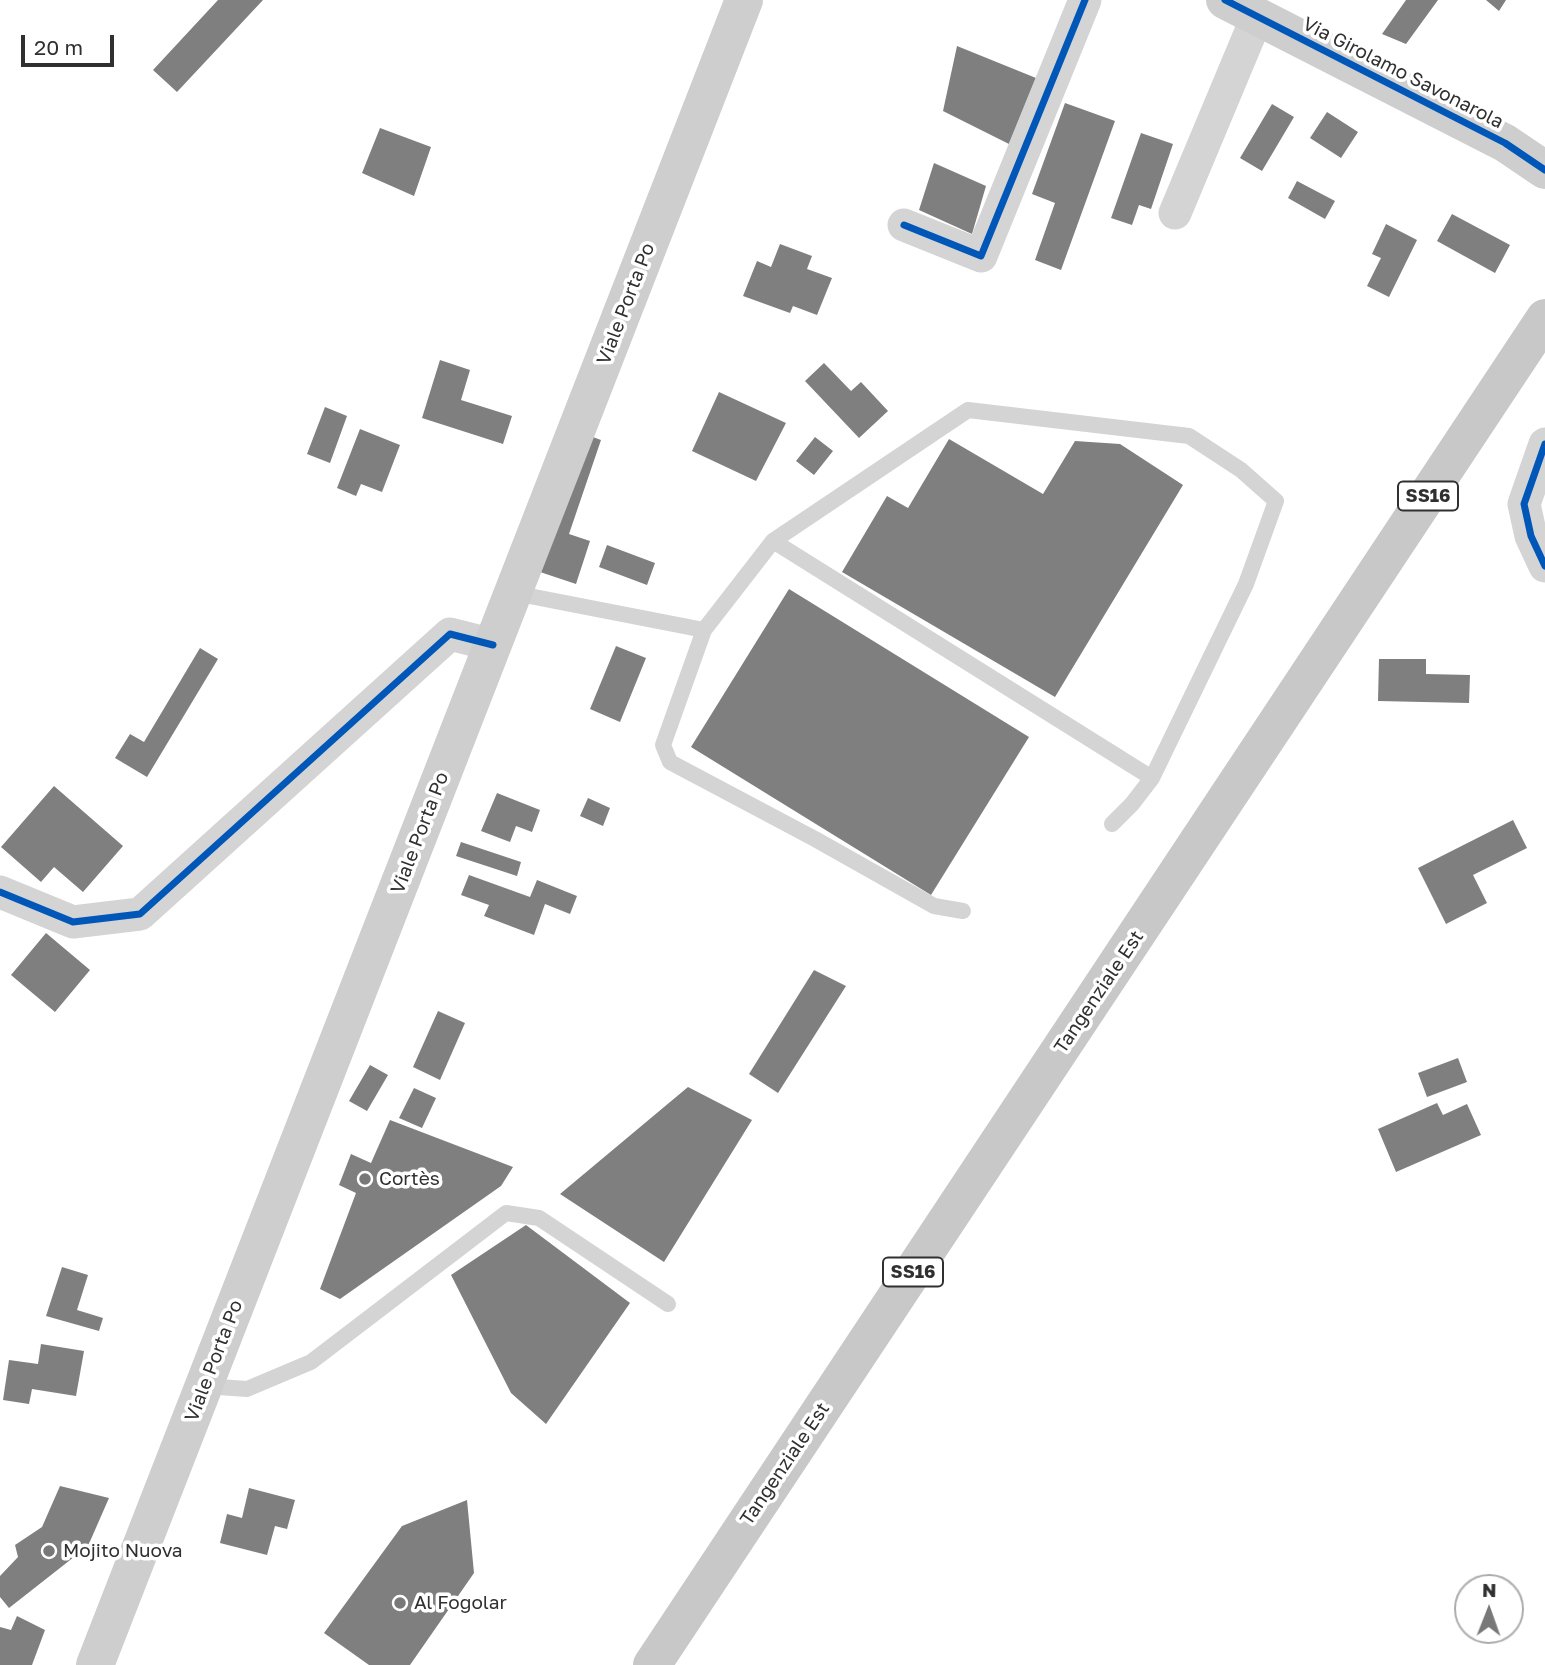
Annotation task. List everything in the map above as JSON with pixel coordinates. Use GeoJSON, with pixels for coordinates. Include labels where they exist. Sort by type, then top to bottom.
{"type":"FeatureCollection","features":[{"type":"Feature","properties":{"kind":"main road","name":"Viale Porta Po"},"geometry":{"type":"LineString","coordinates":[[95,1665],[744,0]]}},
{"type":"Feature","properties":{"kind":"main road","name":"Via Girolamo Savonarola"},"geometry":{"type":"LineString","coordinates":[[1241,8],[1534,160]]}},
{"type":"Feature","properties":{"kind":"main road","name":"Tangenziale Est"},"geometry":{"type":"LineString","coordinates":[[668,1650],[1545,318]]}},
{"type":"Feature","properties":{"kind":"street"},"geometry":{"type":"LineString","coordinates":[[904,225],[981,256],[1086,0]]}},
{"type":"Feature","properties":{"kind":"street"},"geometry":{"type":"LineString","coordinates":[[1175,213],[1241,8]]}},
{"type":"Feature","properties":{"kind":"street"},"geometry":{"type":"LineString","coordinates":[[1545,444],[1524,503],[1531,536],[1545,566]]}},
{"type":"Feature","properties":{"kind":"street"},"geometry":{"type":"LineString","coordinates":[[0,892],[73,922],[140,914],[450,634],[493,645]]}},
{"type":"Feature","properties":{"kind":"lane"},"geometry":{"type":"LineString","coordinates":[[963,911],[934,906],[670,762],[663,745],[704,630],[773,541],[968,410],[1189,436],[1241,470],[1276,501],[1246,584],[1152,778],[1112,824]]}},
{"type":"Feature","properties":{"kind":"lane"},"geometry":{"type":"LineString","coordinates":[[773,541],[1152,778]]}},
{"type":"Feature","properties":{"kind":"lane"},"geometry":{"type":"LineString","coordinates":[[513,593],[704,630]]}},
{"type":"Feature","properties":{"kind":"lane"},"geometry":{"type":"LineString","coordinates":[[204,1386],[247,1389],[311,1362],[506,1213],[539,1218],[668,1304]]}},
{"type":"Feature","properties":{"kind":"building"},"geometry":{"type":"Polygon","coordinates":[[[218,0],[263,0],[177,92],[153,70],[218,0]]]}},
{"type":"Feature","properties":{"kind":"building"},"geometry":{"type":"Polygon","coordinates":[[[1406,0],[1438,0],[1406,44],[1382,34],[1406,0]]]}},
{"type":"Feature","properties":{"kind":"building"},"geometry":{"type":"Polygon","coordinates":[[[1486,0],[1506,0],[1499,11],[1486,0]]]}},
{"type":"Feature","properties":{"kind":"building"},"geometry":{"type":"Polygon","coordinates":[[[957,46],[1036,78],[1009,144],[943,111],[957,46]]]}},
{"type":"Feature","properties":{"kind":"building"},"geometry":{"type":"Polygon","coordinates":[[[1065,103],[1115,121],[1061,270],[1035,260],[1055,203],[1032,194],[1065,103]]]}},
{"type":"Feature","properties":{"kind":"building"},"geometry":{"type":"Polygon","coordinates":[[[1272,104],[1294,117],[1262,171],[1240,158],[1272,104]]]}},
{"type":"Feature","properties":{"kind":"building"},"geometry":{"type":"Polygon","coordinates":[[[1327,112],[1358,132],[1341,158],[1310,138],[1327,112]]]}},
{"type":"Feature","properties":{"kind":"building"},"geometry":{"type":"Polygon","coordinates":[[[380,128],[431,147],[414,196],[362,173],[380,128]]]}},
{"type":"Feature","properties":{"kind":"building"},"geometry":{"type":"Polygon","coordinates":[[[1141,133],[1173,144],[1151,209],[1139,205],[1132,225],[1111,218],[1141,133]]]}},
{"type":"Feature","properties":{"kind":"building"},"geometry":{"type":"Polygon","coordinates":[[[934,163],[986,186],[972,234],[919,210],[934,163]]]}},
{"type":"Feature","properties":{"kind":"building"},"geometry":{"type":"Polygon","coordinates":[[[1297,181],[1335,201],[1325,219],[1288,198],[1297,181]]]}},
{"type":"Feature","properties":{"kind":"building"},"geometry":{"type":"Polygon","coordinates":[[[1452,214],[1510,245],[1495,273],[1437,241],[1452,214]]]}},
{"type":"Feature","properties":{"kind":"building"},"geometry":{"type":"Polygon","coordinates":[[[1386,224],[1417,240],[1389,297],[1367,286],[1381,258],[1372,254],[1386,224]]]}},
{"type":"Feature","properties":{"kind":"building"},"geometry":{"type":"Polygon","coordinates":[[[780,244],[812,256],[807,269],[832,278],[817,315],[793,306],[790,313],[743,296],[757,261],[771,267],[780,244]]]}},
{"type":"Feature","properties":{"kind":"building"},"geometry":{"type":"Polygon","coordinates":[[[440,360],[470,370],[461,400],[512,416],[503,444],[422,418],[440,360]]]}},
{"type":"Feature","properties":{"kind":"building"},"geometry":{"type":"Polygon","coordinates":[[[824,363],[851,391],[861,382],[888,411],[859,438],[805,381],[824,363]]]}},
{"type":"Feature","properties":{"kind":"building"},"geometry":{"type":"Polygon","coordinates":[[[719,392],[786,423],[756,481],[692,451],[719,392]]]}},
{"type":"Feature","properties":{"kind":"building"},"geometry":{"type":"Polygon","coordinates":[[[325,407],[347,416],[330,463],[307,454],[325,407]]]}},
{"type":"Feature","properties":{"kind":"building"},"geometry":{"type":"Polygon","coordinates":[[[360,429],[400,445],[382,492],[361,484],[356,496],[337,488],[360,429]]]}},
{"type":"Feature","properties":{"kind":"building"},"geometry":{"type":"Polygon","coordinates":[[[579,432],[601,440],[569,534],[590,541],[576,584],[531,569],[579,432]]]}},
{"type":"Feature","properties":{"kind":"building"},"geometry":{"type":"Polygon","coordinates":[[[815,437],[833,451],[814,475],[796,461],[815,437]]]}},
{"type":"Feature","properties":{"kind":"building"},"geometry":{"type":"Polygon","coordinates":[[[949,439],[1043,494],[1075,441],[1120,444],[1183,485],[1055,697],[842,572],[887,496],[908,508],[949,439]]]}},
{"type":"Feature","properties":{"kind":"building"},"geometry":{"type":"Polygon","coordinates":[[[607,545],[655,563],[647,585],[599,567],[607,545]]]}},
{"type":"Feature","properties":{"kind":"building"},"geometry":{"type":"Polygon","coordinates":[[[789,589],[1029,737],[931,895],[691,747],[789,589]]]}},
{"type":"Feature","properties":{"kind":"building"},"geometry":{"type":"Polygon","coordinates":[[[616,646],[646,658],[620,722],[590,709],[616,646]]]}},
{"type":"Feature","properties":{"kind":"building"},"geometry":{"type":"Polygon","coordinates":[[[200,648],[218,659],[147,777],[115,758],[130,734],[144,742],[200,648]]]}},
{"type":"Feature","properties":{"kind":"building"},"geometry":{"type":"Polygon","coordinates":[[[1379,659],[1426,659],[1426,674],[1470,675],[1469,703],[1378,701],[1379,659]]]}},
{"type":"Feature","properties":{"kind":"building"},"geometry":{"type":"Polygon","coordinates":[[[54,786],[123,846],[83,892],[54,867],[41,882],[1,847],[54,786]]]}},
{"type":"Feature","properties":{"kind":"building"},"geometry":{"type":"Polygon","coordinates":[[[497,793],[540,810],[532,832],[516,826],[510,842],[481,831],[497,793]]]}},
{"type":"Feature","properties":{"kind":"building"},"geometry":{"type":"Polygon","coordinates":[[[588,798],[610,808],[603,826],[580,816],[588,798]]]}},
{"type":"Feature","properties":{"kind":"building"},"geometry":{"type":"Polygon","coordinates":[[[1513,820],[1527,848],[1473,875],[1487,903],[1446,924],[1418,868],[1513,820]]]}},
{"type":"Feature","properties":{"kind":"building"},"geometry":{"type":"Polygon","coordinates":[[[461,842],[521,862],[517,876],[456,856],[461,842]]]}},
{"type":"Feature","properties":{"kind":"building"},"geometry":{"type":"Polygon","coordinates":[[[469,875],[530,897],[537,880],[577,896],[570,914],[545,904],[534,935],[484,916],[489,905],[461,895],[469,875]]]}},
{"type":"Feature","properties":{"kind":"building"},"geometry":{"type":"Polygon","coordinates":[[[46,933],[90,970],[55,1012],[11,975],[46,933]]]}},
{"type":"Feature","properties":{"kind":"building"},"geometry":{"type":"Polygon","coordinates":[[[814,970],[846,986],[778,1093],[749,1074],[814,970]]]}},
{"type":"Feature","properties":{"kind":"building"},"geometry":{"type":"Polygon","coordinates":[[[438,1011],[465,1023],[440,1080],[413,1067],[438,1011]]]}},
{"type":"Feature","properties":{"kind":"building"},"geometry":{"type":"Polygon","coordinates":[[[1458,1058],[1467,1082],[1427,1097],[1418,1073],[1458,1058]]]}},
{"type":"Feature","properties":{"kind":"building"},"geometry":{"type":"Polygon","coordinates":[[[370,1065],[388,1075],[367,1111],[349,1101],[370,1065]]]}},
{"type":"Feature","properties":{"kind":"building"},"geometry":{"type":"Polygon","coordinates":[[[688,1087],[752,1120],[664,1262],[560,1194],[688,1087]]]}},
{"type":"Feature","properties":{"kind":"building"},"geometry":{"type":"Polygon","coordinates":[[[414,1088],[436,1098],[422,1128],[399,1118],[414,1088]]]}},
{"type":"Feature","properties":{"kind":"building"},"geometry":{"type":"Polygon","coordinates":[[[1437,1103],[1443,1115],[1467,1104],[1481,1135],[1396,1172],[1378,1129],[1437,1103]]]}},
{"type":"Feature","properties":{"kind":"building"},"geometry":{"type":"Polygon","coordinates":[[[390,1120],[513,1167],[501,1186],[340,1299],[320,1289],[356,1193],[339,1185],[351,1154],[371,1163],[390,1120]]]}},
{"type":"Feature","properties":{"kind":"building"},"geometry":{"type":"Polygon","coordinates":[[[526,1225],[630,1303],[546,1424],[511,1393],[451,1275],[526,1225]]]}},
{"type":"Feature","properties":{"kind":"building"},"geometry":{"type":"Polygon","coordinates":[[[62,1267],[88,1275],[77,1310],[103,1318],[99,1331],[46,1316],[62,1267]]]}},
{"type":"Feature","properties":{"kind":"building"},"geometry":{"type":"Polygon","coordinates":[[[41,1344],[84,1351],[76,1396],[32,1389],[29,1404],[3,1400],[9,1360],[38,1364],[41,1344]]]}},
{"type":"Feature","properties":{"kind":"building","name":"Mojito Nuova"},"geometry":{"type":"Polygon","coordinates":[[[60,1486],[109,1498],[88,1546],[9,1608],[0,1597],[0,1576],[18,1557],[15,1545],[42,1527],[60,1486]]]}},
{"type":"Feature","properties":{"kind":"building"},"geometry":{"type":"Polygon","coordinates":[[[249,1488],[295,1500],[287,1529],[275,1526],[267,1555],[220,1543],[227,1514],[242,1518],[249,1488]]]}},
{"type":"Feature","properties":{"kind":"building","name":"Al Fogolar"},"geometry":{"type":"Polygon","coordinates":[[[467,1500],[474,1573],[410,1665],[369,1665],[324,1633],[402,1526],[467,1500]]]}},
{"type":"Feature","properties":{"kind":"building"},"geometry":{"type":"Polygon","coordinates":[[[17,1616],[45,1630],[32,1665],[0,1665],[0,1627],[11,1630],[17,1616]]]}},
{"type":"Feature","properties":{"kind":"cycle path"},"geometry":{"type":"LineString","coordinates":[[904,225],[981,256],[1085,0]]}},
{"type":"Feature","properties":{"kind":"cycle path"},"geometry":{"type":"LineString","coordinates":[[1225,0],[1505,143],[1545,170]]}},
{"type":"Feature","properties":{"kind":"cycle path"},"geometry":{"type":"LineString","coordinates":[[1545,444],[1524,504],[1531,536],[1545,566]]}},
{"type":"Feature","properties":{"kind":"cycle path"},"geometry":{"type":"LineString","coordinates":[[0,892],[73,922],[140,914],[450,634],[493,645]]}},
{"type":"Feature","properties":{"kind":"place","name":"Cortès"},"geometry":{"type":"Point","coordinates":[365,1179]}},
{"type":"Feature","properties":{"kind":"place","name":"Mojito Nuova"},"geometry":{"type":"Point","coordinates":[49,1551]}},
{"type":"Feature","properties":{"kind":"place","name":"Al Fogolar"},"geometry":{"type":"Point","coordinates":[400,1603]}}]}
